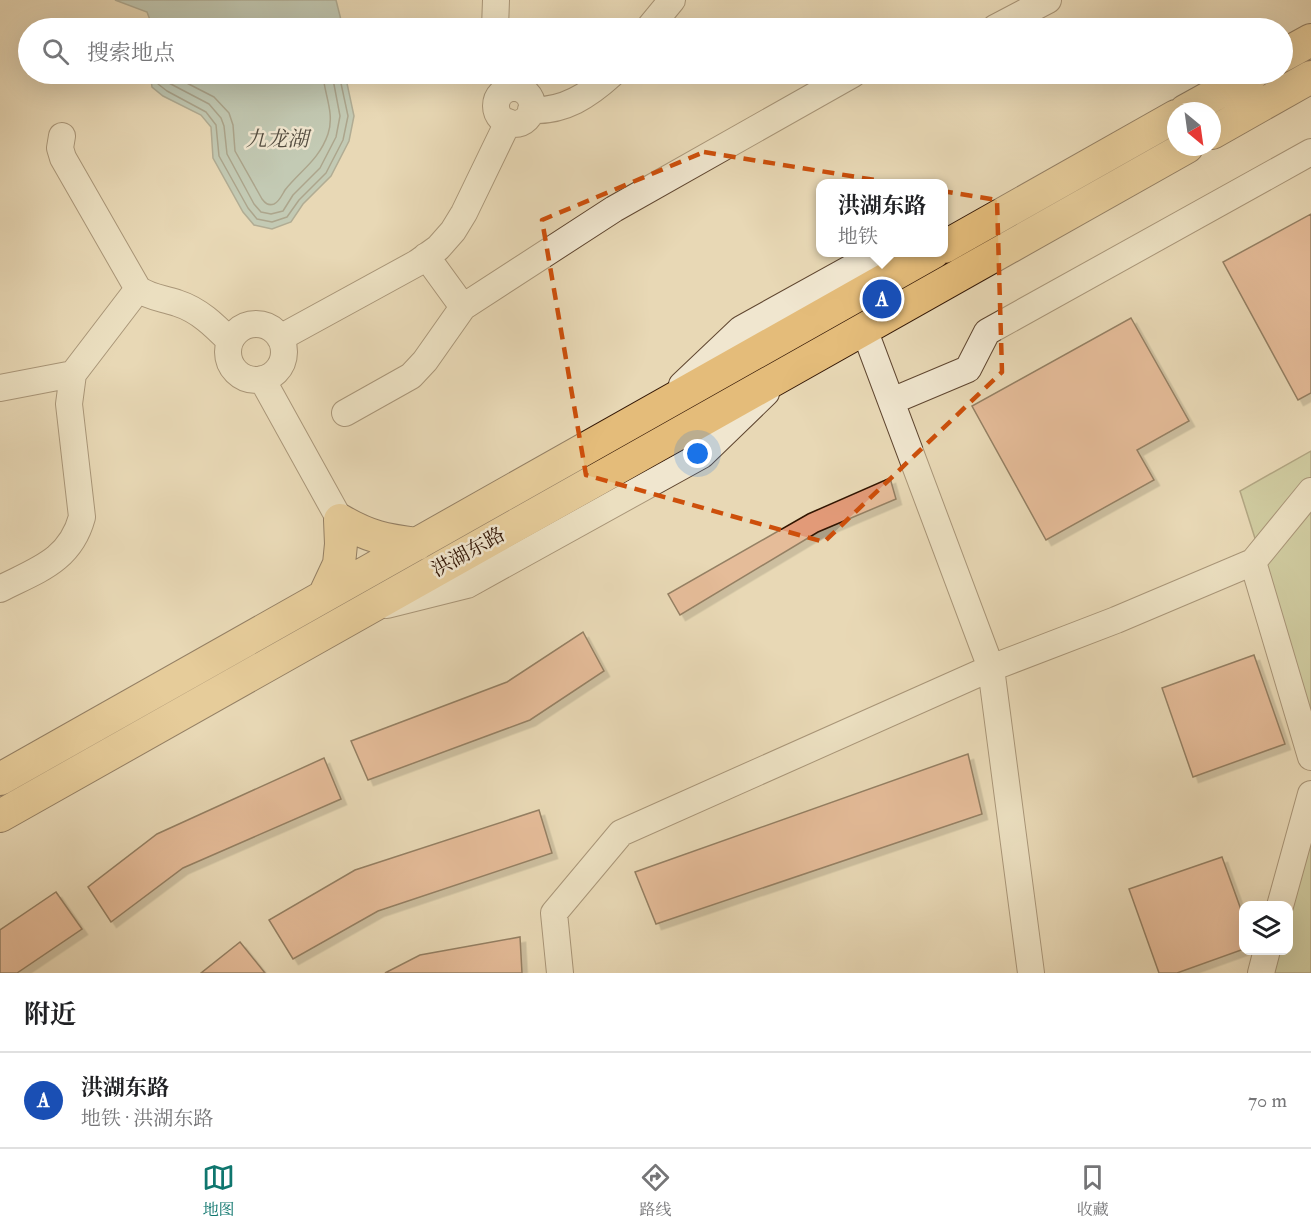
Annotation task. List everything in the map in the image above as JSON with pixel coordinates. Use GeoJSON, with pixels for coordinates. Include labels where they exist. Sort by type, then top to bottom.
{"type":"FeatureCollection","features":[{"type":"Feature","properties":{"kind":"main road"},"geometry":{"type":"LineString","coordinates":[[1293,50],[1311,40]]}},
{"type":"Feature","properties":{"kind":"main road"},"geometry":{"type":"LineString","coordinates":[[1221,128],[1311,77]]}},
{"type":"Feature","properties":{"kind":"main road"},"geometry":{"type":"LineString","coordinates":[[1201,102],[1234,84]]}},
{"type":"Feature","properties":{"kind":"main road"},"geometry":{"type":"LineString","coordinates":[[948,245],[1167,121]]}},
{"type":"Feature","properties":{"kind":"main road","name":"洪湖东路"},"geometry":{"type":"LineString","coordinates":[[0,816],[1171,156]]}},
{"type":"Feature","properties":{"kind":"main road","name":"洪湖东路"},"geometry":{"type":"LineString","coordinates":[[0,779],[925,257]]}},
{"type":"Feature","properties":{"kind":"main road"},"geometry":{"type":"LineString","coordinates":[[340,520],[362,533],[381,540],[417,544]]}},
{"type":"Feature","properties":{"kind":"main road"},"geometry":{"type":"LineString","coordinates":[[324,597],[339,564],[340,520]]}},
{"type":"Feature","properties":{"kind":"street"},"geometry":{"type":"LineString","coordinates":[[495,18],[496,0]]}},
{"type":"Feature","properties":{"kind":"street"},"geometry":{"type":"LineString","coordinates":[[657,18],[672,0]]}},
{"type":"Feature","properties":{"kind":"street"},"geometry":{"type":"LineString","coordinates":[[1014,18],[1048,0]]}},
{"type":"Feature","properties":{"kind":"street"},"geometry":{"type":"LineString","coordinates":[[504,84],[498,98],[499,115],[508,122],[520,122],[531,110],[530,98],[509,84]]}},
{"type":"Feature","properties":{"kind":"street"},"geometry":{"type":"LineString","coordinates":[[531,110],[544,111],[562,107],[581,99],[600,84]]}},
{"type":"Feature","properties":{"kind":"street"},"geometry":{"type":"LineString","coordinates":[[345,413],[411,376],[464,307],[614,209],[835,84]]}},
{"type":"Feature","properties":{"kind":"street"},"geometry":{"type":"LineString","coordinates":[[280,338],[357,297],[438,248],[453,231],[464,213],[508,122]]}},
{"type":"Feature","properties":{"kind":"street"},"geometry":{"type":"LineString","coordinates":[[62,136],[60,148],[63,158],[138,289],[147,295],[175,302],[200,313],[230,341]]}},
{"type":"Feature","properties":{"kind":"street"},"geometry":{"type":"LineString","coordinates":[[892,401],[968,369],[987,332],[1311,152]]}},
{"type":"Feature","properties":{"kind":"street"},"geometry":{"type":"LineString","coordinates":[[948,230],[993,220]]}},
{"type":"Feature","properties":{"kind":"street"},"geometry":{"type":"LineString","coordinates":[[426,256],[464,307]]}},
{"type":"Feature","properties":{"kind":"street"},"geometry":{"type":"LineString","coordinates":[[656,410],[741,329],[871,257]]}},
{"type":"Feature","properties":{"kind":"street"},"geometry":{"type":"LineString","coordinates":[[0,589],[51,563],[67,549],[78,534],[82,516],[69,404],[73,374],[138,289]]}},
{"type":"Feature","properties":{"kind":"street"},"geometry":{"type":"LineString","coordinates":[[252,324],[270,327],[280,338],[284,350],[283,359],[280,368],[273,374],[262,379],[247,379],[232,368],[228,350],[235,333],[252,324]]}},
{"type":"Feature","properties":{"kind":"street"},"geometry":{"type":"LineString","coordinates":[[864,329],[991,668],[1031,973]]}},
{"type":"Feature","properties":{"kind":"street"},"geometry":{"type":"LineString","coordinates":[[0,388],[73,374]]}},
{"type":"Feature","properties":{"kind":"street"},"geometry":{"type":"LineString","coordinates":[[262,379],[340,520]]}},
{"type":"Feature","properties":{"kind":"street"},"geometry":{"type":"LineString","coordinates":[[560,973],[554,913],[621,833],[991,668],[1116,620],[1253,561],[1311,490]]}},
{"type":"Feature","properties":{"kind":"street"},"geometry":{"type":"LineString","coordinates":[[1253,561],[1311,757]]}},
{"type":"Feature","properties":{"kind":"street"},"geometry":{"type":"LineString","coordinates":[[1281,901],[1311,795]]}},
{"type":"Feature","properties":{"kind":"street"},"geometry":{"type":"LineString","coordinates":[[1261,973],[1266,955]]}},
{"type":"Feature","properties":{"kind":"highlighted area"},"geometry":{"type":"Polygon","coordinates":[[[704,152],[997,200],[1002,372],[824,542],[586,475],[542,220],[704,152]]]}},
{"type":"Feature","properties":{"kind":"green space"},"geometry":{"type":"Polygon","coordinates":[[[1311,451],[1311,715],[1240,491],[1311,451]]]}},
{"type":"Feature","properties":{"kind":"green space"},"geometry":{"type":"Polygon","coordinates":[[[1311,838],[1311,973],[1271,973],[1277,955],[1293,955],[1293,901],[1311,838]]]}},
{"type":"Feature","properties":{"kind":"water"},"geometry":{"type":"Polygon","coordinates":[[[115,0],[336,0],[340,18],[149,18],[147,12],[115,0]]]}},
{"type":"Feature","properties":{"kind":"water","name":"九龙湖"},"geometry":{"type":"Polygon","coordinates":[[[152,84],[347,84],[354,116],[349,141],[331,176],[303,204],[291,222],[272,229],[254,225],[243,212],[213,158],[211,127],[201,115],[163,96],[152,84]]]}},
{"type":"Feature","properties":{"kind":"building"},"geometry":{"type":"Polygon","coordinates":[[[1311,214],[1311,393],[1298,400],[1223,262],[1311,214]]]}},
{"type":"Feature","properties":{"kind":"building"},"geometry":{"type":"Polygon","coordinates":[[[1131,318],[1189,421],[1137,450],[1154,480],[1046,540],[972,406],[1131,318]]]}},
{"type":"Feature","properties":{"kind":"building"},"geometry":{"type":"Polygon","coordinates":[[[890,478],[896,499],[818,532],[680,615],[668,594],[808,514],[890,478]]]}},
{"type":"Feature","properties":{"kind":"building"},"geometry":{"type":"Polygon","coordinates":[[[583,632],[604,671],[530,720],[368,780],[351,741],[507,682],[583,632]]]}},
{"type":"Feature","properties":{"kind":"building"},"geometry":{"type":"Polygon","coordinates":[[[1254,655],[1285,744],[1193,777],[1162,688],[1254,655]]]}},
{"type":"Feature","properties":{"kind":"building"},"geometry":{"type":"Polygon","coordinates":[[[968,754],[982,814],[656,924],[635,872],[968,754]]]}},
{"type":"Feature","properties":{"kind":"building"},"geometry":{"type":"Polygon","coordinates":[[[324,758],[341,799],[183,868],[111,922],[88,887],[157,834],[324,758]]]}},
{"type":"Feature","properties":{"kind":"building"},"geometry":{"type":"Polygon","coordinates":[[[539,810],[552,853],[378,911],[293,959],[269,920],[355,870],[539,810]]]}},
{"type":"Feature","properties":{"kind":"building"},"geometry":{"type":"Polygon","coordinates":[[[1222,857],[1239,904],[1239,951],[1177,973],[1159,973],[1129,889],[1222,857]]]}},
{"type":"Feature","properties":{"kind":"building"},"geometry":{"type":"Polygon","coordinates":[[[56,892],[82,929],[17,973],[0,973],[0,930],[56,892]]]}},
{"type":"Feature","properties":{"kind":"building"},"geometry":{"type":"Polygon","coordinates":[[[520,937],[522,973],[385,973],[420,955],[520,937]]]}},
{"type":"Feature","properties":{"kind":"building"},"geometry":{"type":"Polygon","coordinates":[[[240,942],[265,973],[201,973],[240,942]]]}},
{"type":"Feature","properties":{"kind":"place","name":"洪湖东路"},"geometry":{"type":"Point","coordinates":[882,299]}}]}
